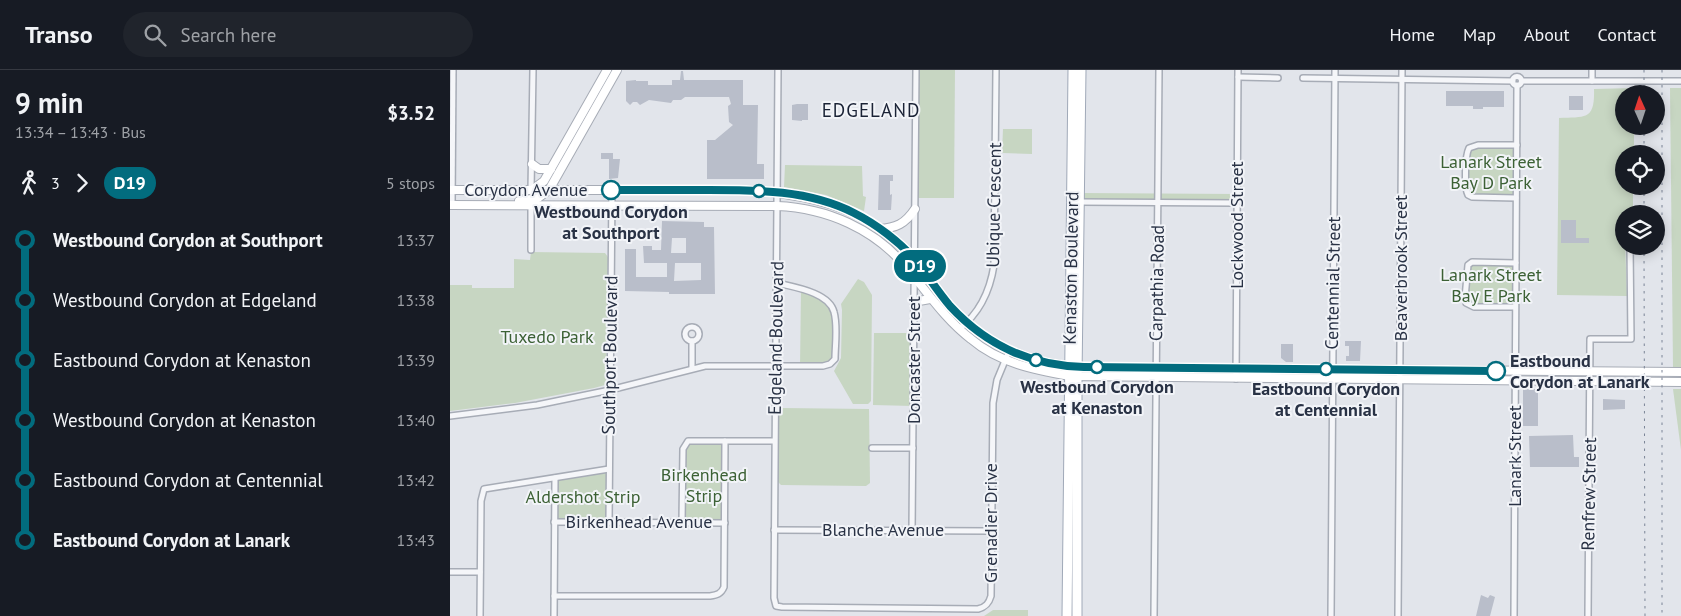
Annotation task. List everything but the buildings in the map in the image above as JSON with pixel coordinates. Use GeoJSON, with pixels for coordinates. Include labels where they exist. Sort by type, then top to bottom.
{"type":"FeatureCollection","features":[{"type":"Feature","properties":{"kind":"main road"},"geometry":{"type":"LineString","coordinates":[[531,190],[544,181],[607,70]]}},
{"type":"Feature","properties":{"kind":"main road"},"geometry":{"type":"LineString","coordinates":[[501,205],[508,201],[538,198],[549,190],[617,70]]}},
{"type":"Feature","properties":{"kind":"main road","name":"Kenaston Boulevard"},"geometry":{"type":"LineString","coordinates":[[1073,70],[1077,616]]}},
{"type":"Feature","properties":{"kind":"main road","name":"Kenaston Boulevard"},"geometry":{"type":"LineString","coordinates":[[1074,366],[1080,202],[1081,70]]}},
{"type":"Feature","properties":{"kind":"main road"},"geometry":{"type":"LineString","coordinates":[[532,164],[539,169],[551,169]]}},
{"type":"Feature","properties":{"kind":"main road"},"geometry":{"type":"LineString","coordinates":[[561,169],[563,180],[570,190]]}},
{"type":"Feature","properties":{"kind":"main road","name":"Corydon Avenue"},"geometry":{"type":"LineString","coordinates":[[451,190],[755,190],[804,196],[829,203],[853,212],[902,247],[967,323],[992,342],[1008,350],[1048,364],[1156,368],[1681,372]]}},
{"type":"Feature","properties":{"kind":"main road","name":"Corydon Avenue"},"geometry":{"type":"LineString","coordinates":[[451,205],[802,207],[848,222],[881,243],[894,255],[930,299],[971,340],[1005,360],[1049,373],[1074,377],[1681,382]]}},
{"type":"Feature","properties":{"kind":"main road"},"geometry":{"type":"LineString","coordinates":[[879,229],[896,227],[908,219],[914,209]]}},
{"type":"Feature","properties":{"kind":"main road"},"geometry":{"type":"LineString","coordinates":[[894,255],[902,247]]}},
{"type":"Feature","properties":{"kind":"main road"},"geometry":{"type":"LineString","coordinates":[[925,292],[934,285]]}},
{"type":"Feature","properties":{"kind":"main road"},"geometry":{"type":"LineString","coordinates":[[914,306],[919,301],[930,299]]}},
{"type":"Feature","properties":{"kind":"main road","name":"Kenaston Boulevard"},"geometry":{"type":"LineString","coordinates":[[1067,616],[1074,377]]}},
{"type":"Feature","properties":{"kind":"street"},"geometry":{"type":"LineString","coordinates":[[451,205],[453,70]]}},
{"type":"Feature","properties":{"kind":"street"},"geometry":{"type":"LineString","coordinates":[[531,190],[533,70]]}},
{"type":"Feature","properties":{"kind":"street","name":"Edgeland Boulevard"},"geometry":{"type":"LineString","coordinates":[[776,606],[774,598],[774,441],[778,70]]}},
{"type":"Feature","properties":{"kind":"street","name":"Doncaster Street"},"geometry":{"type":"LineString","coordinates":[[912,531],[916,70]]}},
{"type":"Feature","properties":{"kind":"street","name":"Ubique Crescent"},"geometry":{"type":"LineString","coordinates":[[959,329],[967,323],[982,304],[989,291],[994,265],[996,70]]}},
{"type":"Feature","properties":{"kind":"street","name":"Carpathia Road"},"geometry":{"type":"LineString","coordinates":[[1154,616],[1159,70]]}},
{"type":"Feature","properties":{"kind":"street","name":"Lockwood Street"},"geometry":{"type":"LineString","coordinates":[[1236,379],[1238,70]]}},
{"type":"Feature","properties":{"kind":"street","name":"Centennial Street"},"geometry":{"type":"LineString","coordinates":[[1330,616],[1335,70]]}},
{"type":"Feature","properties":{"kind":"street","name":"Beaverbrook Street"},"geometry":{"type":"LineString","coordinates":[[1398,616],[1402,70]]}},
{"type":"Feature","properties":{"kind":"street"},"geometry":{"type":"LineString","coordinates":[[1592,70],[1592,81]]}},
{"type":"Feature","properties":{"kind":"street"},"geometry":{"type":"LineString","coordinates":[[1238,77],[1278,78]]}},
{"type":"Feature","properties":{"kind":"street"},"geometry":{"type":"LineString","coordinates":[[1303,78],[1517,77],[1592,81],[1681,81]]}},
{"type":"Feature","properties":{"kind":"street","name":"Lanark Street"},"geometry":{"type":"LineString","coordinates":[[1514,616],[1517,77]]}},
{"type":"Feature","properties":{"kind":"street"},"geometry":{"type":"LineString","coordinates":[[1516,198],[1472,197],[1468,195],[1466,188],[1466,157],[1469,148],[1478,145],[1517,145]]}},
{"type":"Feature","properties":{"kind":"street","name":"Southport Boulevard"},"geometry":{"type":"LineString","coordinates":[[609,521],[612,190]]}},
{"type":"Feature","properties":{"kind":"street"},"geometry":{"type":"LineString","coordinates":[[1080,202],[1237,203]]}},
{"type":"Feature","properties":{"kind":"street"},"geometry":{"type":"LineString","coordinates":[[531,205],[531,250]]}},
{"type":"Feature","properties":{"kind":"street","name":"Renfrew Street"},"geometry":{"type":"LineString","coordinates":[[1588,616],[1590,339],[1631,339],[1630,255]]}},
{"type":"Feature","properties":{"kind":"street"},"geometry":{"type":"LineString","coordinates":[[1515,308],[1474,307],[1466,303],[1465,298],[1468,265],[1472,262],[1516,263]]}},
{"type":"Feature","properties":{"kind":"street"},"geometry":{"type":"LineString","coordinates":[[450,416],[537,405],[610,390],[705,366],[823,366],[830,364],[834,359],[835,313],[832,306],[823,298],[808,290],[777,283]]}},
{"type":"Feature","properties":{"kind":"street"},"geometry":{"type":"LineString","coordinates":[[692,341],[692,368]]}},
{"type":"Feature","properties":{"kind":"street","name":"Grenadier Drive"},"geometry":{"type":"LineString","coordinates":[[776,606],[782,608],[978,609],[984,607],[989,602],[991,596],[993,403],[997,380],[1008,350]]}},
{"type":"Feature","properties":{"kind":"street"},"geometry":{"type":"LineString","coordinates":[[682,522],[684,444],[694,440],[774,441]]}},
{"type":"Feature","properties":{"kind":"street"},"geometry":{"type":"LineString","coordinates":[[554,596],[718,595],[724,586],[725,441]]}},
{"type":"Feature","properties":{"kind":"street"},"geometry":{"type":"LineString","coordinates":[[872,448],[913,448]]}},
{"type":"Feature","properties":{"kind":"street"},"geometry":{"type":"LineString","coordinates":[[480,616],[481,501],[484,490],[609,469]]}},
{"type":"Feature","properties":{"kind":"street"},"geometry":{"type":"LineString","coordinates":[[554,616],[555,478]]}},
{"type":"Feature","properties":{"kind":"street","name":"Birkenhead Avenue"},"geometry":{"type":"LineString","coordinates":[[554,522],[725,523]]}},
{"type":"Feature","properties":{"kind":"street","name":"Blanche Avenue"},"geometry":{"type":"LineString","coordinates":[[774,530],[991,531]]}},
{"type":"Feature","properties":{"kind":"street"},"geometry":{"type":"LineString","coordinates":[[450,572],[480,572]]}},
{"type":"Feature","properties":{"kind":"green space"},"geometry":{"type":"Polygon","coordinates":[[[919,70],[955,70],[954,198],[917,198],[919,70]]]}},
{"type":"Feature","properties":{"kind":"green space"},"geometry":{"type":"Polygon","coordinates":[[[1615,88],[1615,135],[1634,135],[1634,145],[1615,145],[1615,195],[1633,195],[1633,205],[1615,205],[1615,255],[1626,255],[1627,296],[1557,295],[1559,118],[1587,115],[1593,106],[1594,89],[1615,88]]]}},
{"type":"Feature","properties":{"kind":"green space"},"geometry":{"type":"Polygon","coordinates":[[[1670,88],[1681,88],[1681,367],[1673,367],[1670,88]]]}},
{"type":"Feature","properties":{"kind":"green space"},"geometry":{"type":"Polygon","coordinates":[[[1003,129],[1032,129],[1032,154],[1002,153],[1003,129]]]}},
{"type":"Feature","properties":{"kind":"green space","name":"Lanark Street Bay D Park"},"geometry":{"type":"Polygon","coordinates":[[[1517,145],[1516,198],[1472,197],[1466,188],[1469,148],[1517,145]]]}},
{"type":"Feature","properties":{"kind":"green space"},"geometry":{"type":"Polygon","coordinates":[[[785,165],[862,166],[863,196],[866,197],[864,211],[826,195],[784,187],[785,165]]]}},
{"type":"Feature","properties":{"kind":"green space"},"geometry":{"type":"Polygon","coordinates":[[[1080,193],[1237,194],[1237,203],[1080,202],[1080,193]]]}},
{"type":"Feature","properties":{"kind":"green space","name":"Tuxedo Park"},"geometry":{"type":"Polygon","coordinates":[[[531,252],[605,253],[608,257],[605,385],[515,403],[450,411],[450,285],[472,285],[472,288],[514,288],[514,259],[530,260],[531,252]]]}},
{"type":"Feature","properties":{"kind":"green space","name":"Lanark Street Bay E Park"},"geometry":{"type":"Polygon","coordinates":[[[1472,262],[1516,263],[1515,307],[1469,306],[1465,283],[1467,272],[1472,262]]]}},
{"type":"Feature","properties":{"kind":"green space"},"geometry":{"type":"Polygon","coordinates":[[[858,279],[864,282],[872,295],[871,401],[868,404],[853,404],[834,371],[841,358],[841,304],[858,279]]]}},
{"type":"Feature","properties":{"kind":"green space"},"geometry":{"type":"Polygon","coordinates":[[[801,289],[823,298],[835,313],[835,359],[830,364],[800,367],[801,289]]]}},
{"type":"Feature","properties":{"kind":"green space"},"geometry":{"type":"Polygon","coordinates":[[[874,333],[914,333],[913,406],[873,405],[874,333]]]}},
{"type":"Feature","properties":{"kind":"green space"},"geometry":{"type":"Polygon","coordinates":[[[1673,389],[1681,389],[1681,450],[1673,389]]]}},
{"type":"Feature","properties":{"kind":"green space"},"geometry":{"type":"Polygon","coordinates":[[[782,408],[869,409],[870,483],[866,486],[781,485],[778,482],[779,412],[782,408]]]}},
{"type":"Feature","properties":{"kind":"green space","name":"Birkenhead Strip"},"geometry":{"type":"Polygon","coordinates":[[[688,441],[725,441],[725,523],[682,522],[683,449],[688,441]]]}},
{"type":"Feature","properties":{"kind":"green space","name":"Aldershot Strip"},"geometry":{"type":"Polygon","coordinates":[[[609,469],[609,521],[554,522],[555,478],[609,469]]]}},
{"type":"Feature","properties":{"kind":"green space"},"geometry":{"type":"Polygon","coordinates":[[[993,610],[1028,610],[1028,616],[984,616],[993,610]]]}},
{"type":"Feature","properties":{"kind":"railway"},"geometry":{"type":"LineString","coordinates":[[1644,70],[1644,85]]}},
{"type":"Feature","properties":{"kind":"railway"},"geometry":{"type":"LineString","coordinates":[[1662,70],[1662,616]]}},
{"type":"Feature","properties":{"kind":"railway"},"geometry":{"type":"LineString","coordinates":[[1644,135],[1644,145]]}},
{"type":"Feature","properties":{"kind":"railway"},"geometry":{"type":"LineString","coordinates":[[1644,195],[1644,205]]}},
{"type":"Feature","properties":{"kind":"railway"},"geometry":{"type":"LineString","coordinates":[[1644,255],[1645,616]]}},
{"type":"Feature","properties":{"kind":"bus line","name":"D19"},"geometry":{"type":"LineString","coordinates":[[611,190],[755,190],[804,196],[853,212],[871,223],[902,247],[925,272],[950,306],[973,328],[992,342],[1008,350],[1048,364],[1084,367],[1496,371]]}},
{"type":"Feature","properties":{"kind":"place","name":"Westbound Corydon at Southport"},"geometry":{"type":"Point","coordinates":[611,190]}},
{"type":"Feature","properties":{"kind":"place","name":"Westbound Corydon at Kenaston"},"geometry":{"type":"Point","coordinates":[1097,367]}},
{"type":"Feature","properties":{"kind":"place","name":"Eastbound Corydon at Centennial"},"geometry":{"type":"Point","coordinates":[1326,369]}},
{"type":"Feature","properties":{"kind":"place","name":"Eastbound Corydon at Lanark"},"geometry":{"type":"Point","coordinates":[1496,371]}},
{"type":"Feature","properties":{"kind":"district","name":"EDGELAND"},"geometry":{"type":"Point","coordinates":[871,110]}}]}
